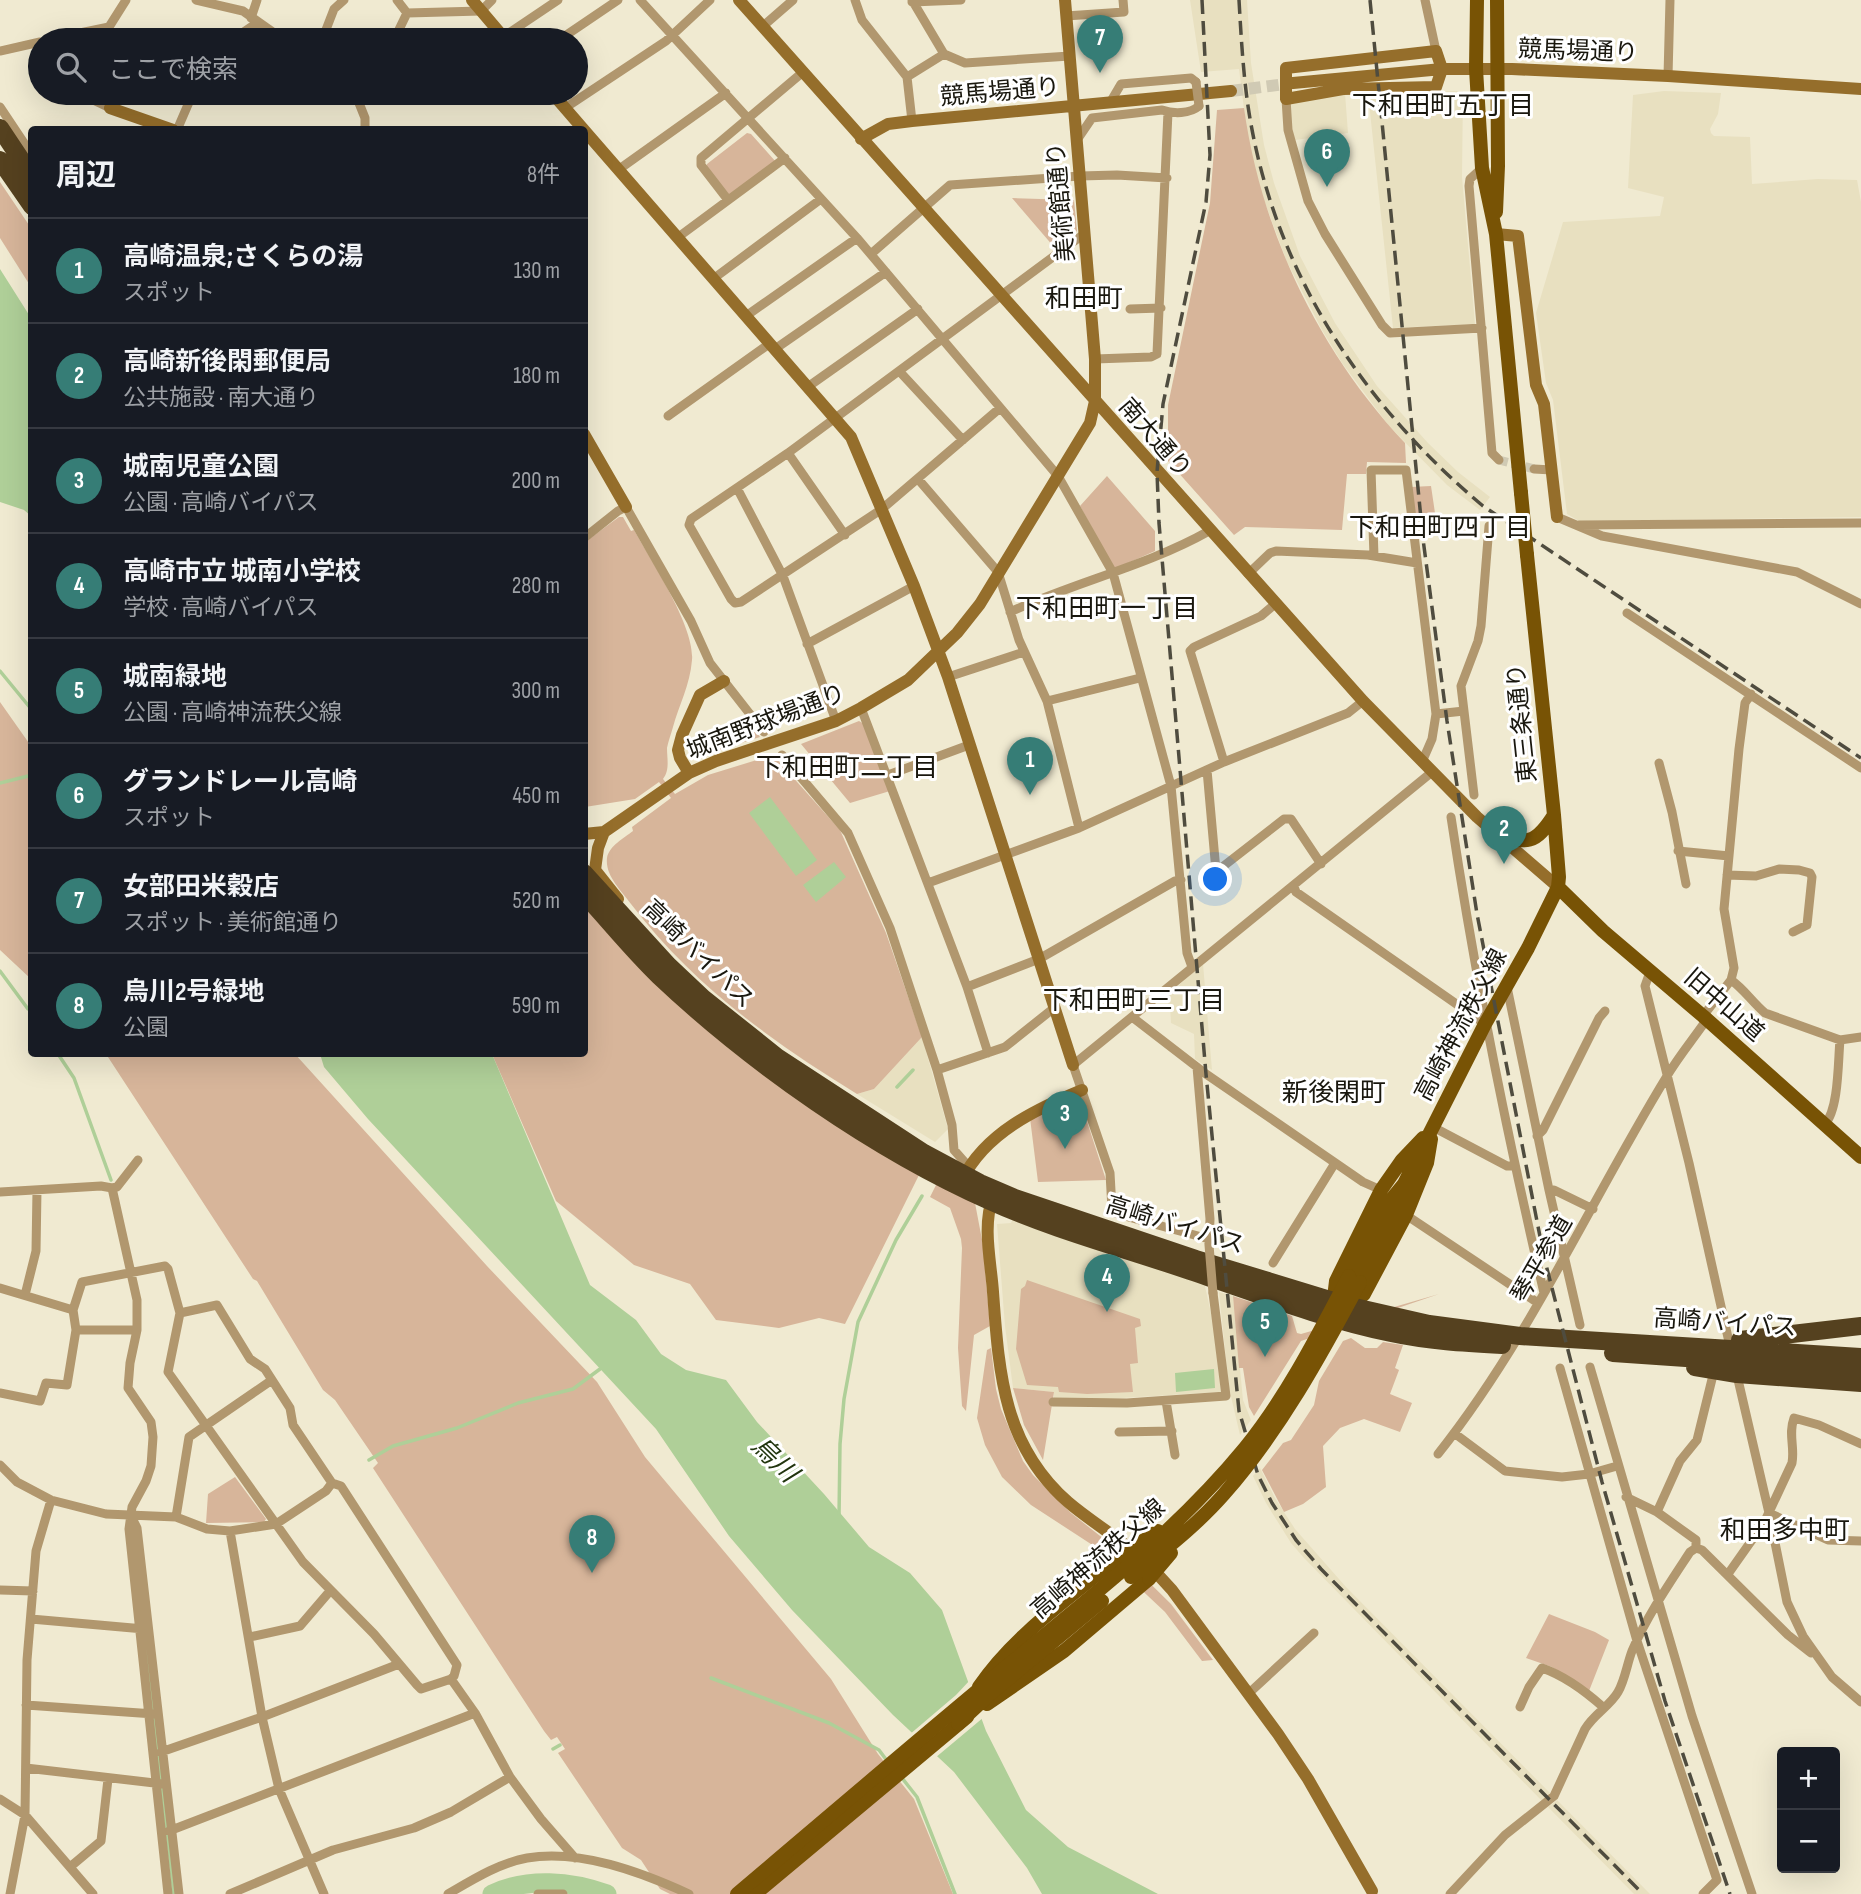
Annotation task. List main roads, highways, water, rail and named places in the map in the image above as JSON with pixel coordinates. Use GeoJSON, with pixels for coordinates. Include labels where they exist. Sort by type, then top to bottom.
{"type":"FeatureCollection","features":[{"type":"Feature","properties":{"kind":"highway"},"geometry":{"type":"LineString","coordinates":[[0,128],[28,160]]}},
{"type":"Feature","properties":{"kind":"highway"},"geometry":{"type":"LineString","coordinates":[[0,160],[28,200]]}},
{"type":"Feature","properties":{"kind":"highway","name":"高崎バイパス"},"geometry":{"type":"LineString","coordinates":[[588,877],[637,932],[703,998],[777,1057],[993,1196],[1054,1225],[1339,1308],[1361,1326],[1415,1338],[1656,1349],[1861,1370]]}},
{"type":"Feature","properties":{"kind":"highway","name":"高崎バイパス"},"geometry":{"type":"LineString","coordinates":[[588,898],[657,974],[754,1057],[860,1130],[964,1176]]}},
{"type":"Feature","properties":{"kind":"highway"},"geometry":{"type":"LineString","coordinates":[[1656,1349],[1682,1365],[1714,1371],[1732,1356],[1861,1326]]}},
{"type":"Feature","properties":{"kind":"highway"},"geometry":{"type":"LineString","coordinates":[[1732,1356],[1861,1383]]}},
{"type":"Feature","properties":{"kind":"highway","name":"高崎バイパス"},"geometry":{"type":"LineString","coordinates":[[1732,1356],[1861,1357]]}},
{"type":"Feature","properties":{"kind":"main road"},"geometry":{"type":"LineString","coordinates":[[1477,0],[1476,69],[1482,168],[1496,234]]}},
{"type":"Feature","properties":{"kind":"main road"},"geometry":{"type":"LineString","coordinates":[[1496,234],[1497,0]]}},
{"type":"Feature","properties":{"kind":"main road","name":"東三条通り"},"geometry":{"type":"LineString","coordinates":[[1496,234],[1554,815],[1558,887]]}},
{"type":"Feature","properties":{"kind":"main road"},"geometry":{"type":"LineString","coordinates":[[1495,834],[1518,841],[1531,841],[1543,833],[1554,815]]}},
{"type":"Feature","properties":{"kind":"main road","name":"旧中山道"},"geometry":{"type":"LineString","coordinates":[[1558,887],[1603,931],[1861,1157]]}},
{"type":"Feature","properties":{"kind":"main road","name":"高崎神流秩父線"},"geometry":{"type":"LineString","coordinates":[[755,1894],[1175,1541],[1223,1496],[1289,1409],[1354,1279],[1386,1206],[1404,1184],[1558,887]]}},
{"type":"Feature","properties":{"kind":"main road"},"geometry":{"type":"LineString","coordinates":[[1339,1308],[1336,1281],[1381,1190],[1402,1160],[1433,1127]]}},
{"type":"Feature","properties":{"kind":"main road"},"geometry":{"type":"LineString","coordinates":[[958,1724],[1064,1651],[1149,1579],[1201,1520],[1286,1407],[1339,1308],[1364,1294],[1406,1215],[1427,1163],[1433,1127]]}},
{"type":"Feature","properties":{"kind":"main road","name":"高崎神流秩父線"},"geometry":{"type":"LineString","coordinates":[[737,1894],[1168,1532],[1244,1448],[1279,1401],[1354,1279]]}},
{"type":"Feature","properties":{"kind":"main road"},"geometry":{"type":"LineString","coordinates":[[976,1692],[989,1672],[1021,1638],[1121,1555],[1166,1526],[1207,1494],[1245,1450],[1300,1378]]}},
{"type":"Feature","properties":{"kind":"water"},"geometry":{"type":"Polygon","coordinates":[[[0,269],[28,313],[28,513],[0,502],[0,269]]]}},
{"type":"Feature","properties":{"kind":"water"},"geometry":{"type":"Polygon","coordinates":[[[770,797],[817,860],[796,876],[749,813],[770,797]]]}},
{"type":"Feature","properties":{"kind":"water"},"geometry":{"type":"Polygon","coordinates":[[[834,862],[846,877],[816,902],[803,885],[834,862]]]}},
{"type":"Feature","properties":{"kind":"water","name":"烏川"},"geometry":{"type":"Polygon","coordinates":[[[321,1057],[493,1057],[590,1285],[636,1320],[661,1354],[686,1370],[726,1380],[757,1422],[869,1547],[910,1573],[942,1610],[986,1731],[1026,1810],[1068,1847],[1158,1894],[1042,1894],[1027,1868],[954,1772],[893,1715],[792,1610],[729,1536],[656,1429],[368,1119],[324,1067],[321,1057]]]}},
{"type":"Feature","properties":{"kind":"water"},"geometry":{"type":"Polygon","coordinates":[[[1214,1369],[1215,1388],[1176,1392],[1175,1373],[1214,1369]]]}},
{"type":"Feature","properties":{"kind":"waterway"},"geometry":{"type":"LineString","coordinates":[[0,671],[28,705]]}},
{"type":"Feature","properties":{"kind":"waterway"},"geometry":{"type":"LineString","coordinates":[[0,783],[28,776]]}},
{"type":"Feature","properties":{"kind":"waterway"},"geometry":{"type":"LineString","coordinates":[[0,971],[28,1009]]}},
{"type":"Feature","properties":{"kind":"waterway"},"geometry":{"type":"LineString","coordinates":[[60,1057],[74,1078],[111,1180]]}},
{"type":"Feature","properties":{"kind":"waterway"},"geometry":{"type":"LineString","coordinates":[[897,1087],[913,1070]]}},
{"type":"Feature","properties":{"kind":"waterway"},"geometry":{"type":"LineString","coordinates":[[839,1517],[844,1399],[858,1322],[896,1240],[922,1196]]}},
{"type":"Feature","properties":{"kind":"waterway"},"geometry":{"type":"LineString","coordinates":[[369,1460],[393,1446],[457,1428],[518,1403],[573,1389],[600,1369]]}},
{"type":"Feature","properties":{"kind":"waterway"},"geometry":{"type":"LineString","coordinates":[[147,1652],[174,1894]]}},
{"type":"Feature","properties":{"kind":"waterway"},"geometry":{"type":"LineString","coordinates":[[711,1678],[829,1723],[879,1750],[888,1762]]}},
{"type":"Feature","properties":{"kind":"waterway"},"geometry":{"type":"LineString","coordinates":[[553,1749],[560,1745]]}},
{"type":"Feature","properties":{"kind":"waterway"},"geometry":{"type":"LineString","coordinates":[[902,1778],[917,1797],[955,1894]]}},
{"type":"Feature","properties":{"kind":"waterway"},"geometry":{"type":"LineString","coordinates":[[492,1894],[535,1883],[579,1886],[607,1894]]}},
{"type":"Feature","properties":{"kind":"tunnel"},"geometry":{"type":"LineString","coordinates":[[1231,91],[1293,83]]}},
{"type":"Feature","properties":{"kind":"tunnel"},"geometry":{"type":"LineString","coordinates":[[1499,460],[1534,469]]}},
{"type":"Feature","properties":{"kind":"railway"},"geometry":{"type":"LineString","coordinates":[[1202,0],[1210,155],[1206,202],[1163,404],[1157,472],[1159,523],[1206,1074],[1239,1411],[1258,1475],[1296,1540],[1321,1569],[1643,1894]]}},
{"type":"Feature","properties":{"kind":"railway"},"geometry":{"type":"LineString","coordinates":[[1239,0],[1248,106],[1260,165],[1278,222],[1300,276],[1328,328],[1361,377],[1398,423],[1439,466],[1483,506],[1861,758]]}},
{"type":"Feature","properties":{"kind":"railway"},"geometry":{"type":"LineString","coordinates":[[1370,0],[1423,539],[1447,721],[1477,914],[1544,1257],[1602,1482],[1665,1701],[1730,1894]]}},
{"type":"Feature","properties":{"kind":"place","name":"女部田米穀店"},"geometry":{"type":"Point","coordinates":[1100,73]}},
{"type":"Feature","properties":{"kind":"place","name":"グランドレール高崎"},"geometry":{"type":"Point","coordinates":[1327,187]}},
{"type":"Feature","properties":{"kind":"place","name":"高崎温泉;さくらの湯"},"geometry":{"type":"Point","coordinates":[1030,795]}},
{"type":"Feature","properties":{"kind":"place","name":"高崎新後閑郵便局"},"geometry":{"type":"Point","coordinates":[1504,864]}},
{"type":"Feature","properties":{"kind":"place","name":"城南児童公園"},"geometry":{"type":"Point","coordinates":[1065,1149]}},
{"type":"Feature","properties":{"kind":"place","name":"高崎市立 城南小学校"},"geometry":{"type":"Point","coordinates":[1107,1312]}},
{"type":"Feature","properties":{"kind":"place","name":"城南緑地"},"geometry":{"type":"Point","coordinates":[1265,1357]}},
{"type":"Feature","properties":{"kind":"place","name":"烏川2号緑地"},"geometry":{"type":"Point","coordinates":[592,1573]}},
{"type":"Feature","properties":{"kind":"district","name":"下和田町五丁目"},"geometry":{"type":"Point","coordinates":[1443,106]}},
{"type":"Feature","properties":{"kind":"district","name":"和田町"},"geometry":{"type":"Point","coordinates":[1084,299]}},
{"type":"Feature","properties":{"kind":"district","name":"下和田町四丁目"},"geometry":{"type":"Point","coordinates":[1440,528]}},
{"type":"Feature","properties":{"kind":"district","name":"下和田町一丁目"},"geometry":{"type":"Point","coordinates":[1107,609]}},
{"type":"Feature","properties":{"kind":"district","name":"下和田町二丁目"},"geometry":{"type":"Point","coordinates":[847,768]}},
{"type":"Feature","properties":{"kind":"district","name":"下和田町三丁目"},"geometry":{"type":"Point","coordinates":[1134,1001]}},
{"type":"Feature","properties":{"kind":"district","name":"新後閑町"},"geometry":{"type":"Point","coordinates":[1334,1093]}},
{"type":"Feature","properties":{"kind":"district","name":"和田多中町"},"geometry":{"type":"Point","coordinates":[1785,1531]}}]}
